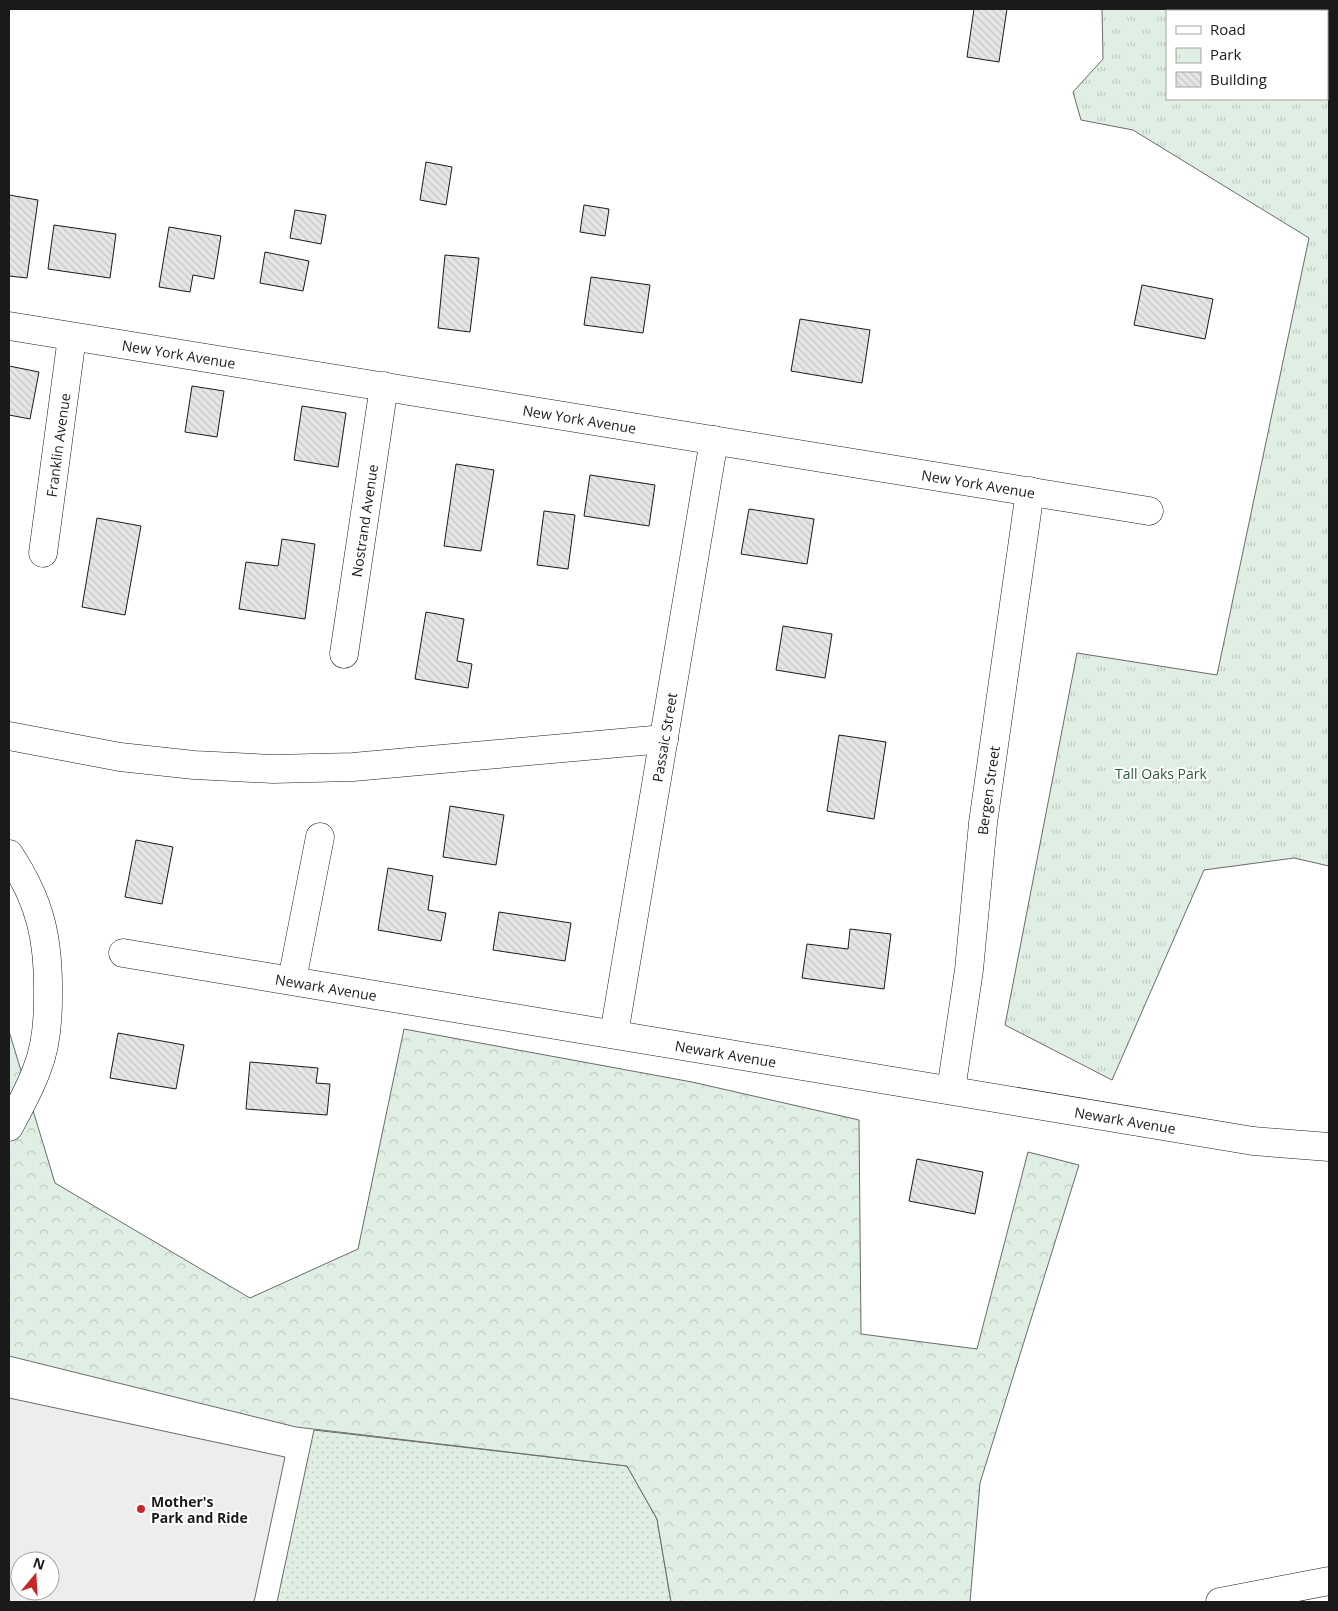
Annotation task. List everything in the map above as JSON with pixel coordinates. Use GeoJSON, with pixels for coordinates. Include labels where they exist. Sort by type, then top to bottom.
{"type":"FeatureCollection","features":[{"type":"Feature","properties":{"kind":"main road","name":"New York Avenue"},"geometry":{"type":"LineString","coordinates":[[9,326],[1149,511]]}},
{"type":"Feature","properties":{"kind":"main road","name":"Franklin Avenue"},"geometry":{"type":"LineString","coordinates":[[43,553],[72,337]]}},
{"type":"Feature","properties":{"kind":"main road","name":"Nostrand Avenue"},"geometry":{"type":"LineString","coordinates":[[344,654],[384,386]]}},
{"type":"Feature","properties":{"kind":"main road","name":"Passaic Street"},"geometry":{"type":"LineString","coordinates":[[614,1034],[714,440]]}},
{"type":"Feature","properties":{"kind":"main road","name":"Bergen Street"},"geometry":{"type":"LineString","coordinates":[[952,1090],[969,970],[986,796],[1030,491]]}},
{"type":"Feature","properties":{"kind":"main road"},"geometry":{"type":"LineString","coordinates":[[9,736],[120,757],[194,765],[273,769],[353,767],[664,739]]}},
{"type":"Feature","properties":{"kind":"main road"},"geometry":{"type":"LineString","coordinates":[[292,980],[320,837]]}},
{"type":"Feature","properties":{"kind":"main road"},"geometry":{"type":"LineString","coordinates":[[9,854],[23,875],[35,902],[49,959],[48,1014],[38,1068],[9,1127]]}},
{"type":"Feature","properties":{"kind":"main road","name":"Newark Avenue"},"geometry":{"type":"LineString","coordinates":[[123,952],[1253,1141],[1329,1147]]}},
{"type":"Feature","properties":{"kind":"main road"},"geometry":{"type":"LineString","coordinates":[[1220,1602],[1329,1581]]}},
{"type":"Feature","properties":{"kind":"green space","name":"Tall Oaks Park"},"geometry":{"type":"Polygon","coordinates":[[[1102,9],[1329,9],[1329,866],[1294,858],[1204,870],[1112,1080],[1005,1025],[1077,653],[1217,675],[1309,238],[1133,130],[1081,120],[1073,92],[1103,59],[1102,9]]]}},
{"type":"Feature","properties":{"kind":"green space"},"geometry":{"type":"Polygon","coordinates":[[[404,1029],[692,1082],[859,1120],[861,1334],[977,1349],[1028,1152],[1079,1165],[980,1483],[970,1602],[671,1602],[657,1519],[627,1466],[296,1427],[9,1356],[9,1031],[55,1183],[250,1298],[358,1249],[404,1029]]]}},
{"type":"Feature","properties":{"kind":"green space"},"geometry":{"type":"Polygon","coordinates":[[[314,1430],[627,1466],[657,1519],[671,1602],[277,1602],[314,1430]]]}},
{"type":"Feature","properties":{"kind":"shaded area","name":"Mother's Park and Ride"},"geometry":{"type":"Polygon","coordinates":[[[9,1398],[285,1457],[254,1602],[9,1602],[9,1398]]]}},
{"type":"Feature","properties":{"kind":"building"},"geometry":{"type":"Polygon","coordinates":[[[974,9],[1007,9],[999,62],[967,57],[974,9]]]}},
{"type":"Feature","properties":{"kind":"building"},"geometry":{"type":"Polygon","coordinates":[[[426,162],[452,167],[446,205],[420,200],[426,162]]]}},
{"type":"Feature","properties":{"kind":"building"},"geometry":{"type":"Polygon","coordinates":[[[9,195],[38,200],[27,278],[9,276],[9,195]]]}},
{"type":"Feature","properties":{"kind":"building"},"geometry":{"type":"Polygon","coordinates":[[[584,205],[609,209],[605,236],[580,232],[584,205]]]}},
{"type":"Feature","properties":{"kind":"building"},"geometry":{"type":"Polygon","coordinates":[[[295,210],[326,215],[321,244],[290,238],[295,210]]]}},
{"type":"Feature","properties":{"kind":"building"},"geometry":{"type":"Polygon","coordinates":[[[54,225],[116,234],[110,278],[48,269],[54,225]]]}},
{"type":"Feature","properties":{"kind":"building"},"geometry":{"type":"Polygon","coordinates":[[[169,227],[221,236],[214,279],[193,275],[190,292],[159,287],[169,227]]]}},
{"type":"Feature","properties":{"kind":"building"},"geometry":{"type":"Polygon","coordinates":[[[265,252],[309,261],[303,291],[260,283],[265,252]]]}},
{"type":"Feature","properties":{"kind":"building"},"geometry":{"type":"Polygon","coordinates":[[[445,255],[479,258],[470,332],[438,328],[445,255]]]}},
{"type":"Feature","properties":{"kind":"building"},"geometry":{"type":"Polygon","coordinates":[[[591,277],[650,285],[643,333],[584,325],[591,277]]]}},
{"type":"Feature","properties":{"kind":"building"},"geometry":{"type":"Polygon","coordinates":[[[1142,285],[1213,299],[1205,339],[1134,325],[1142,285]]]}},
{"type":"Feature","properties":{"kind":"building"},"geometry":{"type":"Polygon","coordinates":[[[800,319],[870,330],[862,383],[791,371],[800,319]]]}},
{"type":"Feature","properties":{"kind":"building"},"geometry":{"type":"Polygon","coordinates":[[[9,366],[39,372],[30,419],[9,415],[9,366]]]}},
{"type":"Feature","properties":{"kind":"building"},"geometry":{"type":"Polygon","coordinates":[[[192,386],[224,391],[217,437],[185,432],[192,386]]]}},
{"type":"Feature","properties":{"kind":"building"},"geometry":{"type":"Polygon","coordinates":[[[302,406],[346,413],[338,467],[294,460],[302,406]]]}},
{"type":"Feature","properties":{"kind":"building"},"geometry":{"type":"Polygon","coordinates":[[[456,464],[494,470],[481,551],[444,546],[456,464]]]}},
{"type":"Feature","properties":{"kind":"building"},"geometry":{"type":"Polygon","coordinates":[[[590,475],[655,485],[649,526],[584,516],[590,475]]]}},
{"type":"Feature","properties":{"kind":"building"},"geometry":{"type":"Polygon","coordinates":[[[749,509],[814,519],[807,564],[741,554],[749,509]]]}},
{"type":"Feature","properties":{"kind":"building"},"geometry":{"type":"Polygon","coordinates":[[[544,511],[575,515],[568,569],[537,565],[544,511]]]}},
{"type":"Feature","properties":{"kind":"building"},"geometry":{"type":"Polygon","coordinates":[[[97,518],[141,526],[125,615],[82,607],[97,518]]]}},
{"type":"Feature","properties":{"kind":"building"},"geometry":{"type":"Polygon","coordinates":[[[282,539],[315,544],[305,619],[239,609],[246,562],[278,566],[282,539]]]}},
{"type":"Feature","properties":{"kind":"building"},"geometry":{"type":"Polygon","coordinates":[[[426,612],[464,619],[457,661],[472,664],[468,688],[415,679],[426,612]]]}},
{"type":"Feature","properties":{"kind":"building"},"geometry":{"type":"Polygon","coordinates":[[[783,626],[832,634],[825,678],[776,670],[783,626]]]}},
{"type":"Feature","properties":{"kind":"building"},"geometry":{"type":"Polygon","coordinates":[[[839,735],[886,742],[874,819],[827,811],[839,735]]]}},
{"type":"Feature","properties":{"kind":"building"},"geometry":{"type":"Polygon","coordinates":[[[450,806],[504,815],[496,865],[443,857],[450,806]]]}},
{"type":"Feature","properties":{"kind":"building"},"geometry":{"type":"Polygon","coordinates":[[[136,840],[173,847],[162,904],[125,897],[136,840]]]}},
{"type":"Feature","properties":{"kind":"building"},"geometry":{"type":"Polygon","coordinates":[[[388,868],[433,876],[428,910],[446,913],[441,941],[378,930],[388,868]]]}},
{"type":"Feature","properties":{"kind":"building"},"geometry":{"type":"Polygon","coordinates":[[[499,912],[571,923],[565,961],[493,950],[499,912]]]}},
{"type":"Feature","properties":{"kind":"building"},"geometry":{"type":"Polygon","coordinates":[[[850,929],[891,934],[884,989],[802,978],[807,944],[848,949],[850,929]]]}},
{"type":"Feature","properties":{"kind":"building"},"geometry":{"type":"Polygon","coordinates":[[[118,1033],[184,1045],[176,1089],[110,1078],[118,1033]]]}},
{"type":"Feature","properties":{"kind":"building"},"geometry":{"type":"Polygon","coordinates":[[[250,1062],[318,1068],[316,1083],[330,1084],[327,1115],[246,1109],[250,1062]]]}},
{"type":"Feature","properties":{"kind":"building"},"geometry":{"type":"Polygon","coordinates":[[[917,1159],[983,1172],[975,1214],[909,1201],[917,1159]]]}},
{"type":"Feature","properties":{"kind":"place","name":"Mother's Park and Ride"},"geometry":{"type":"Point","coordinates":[141,1509]}}]}
